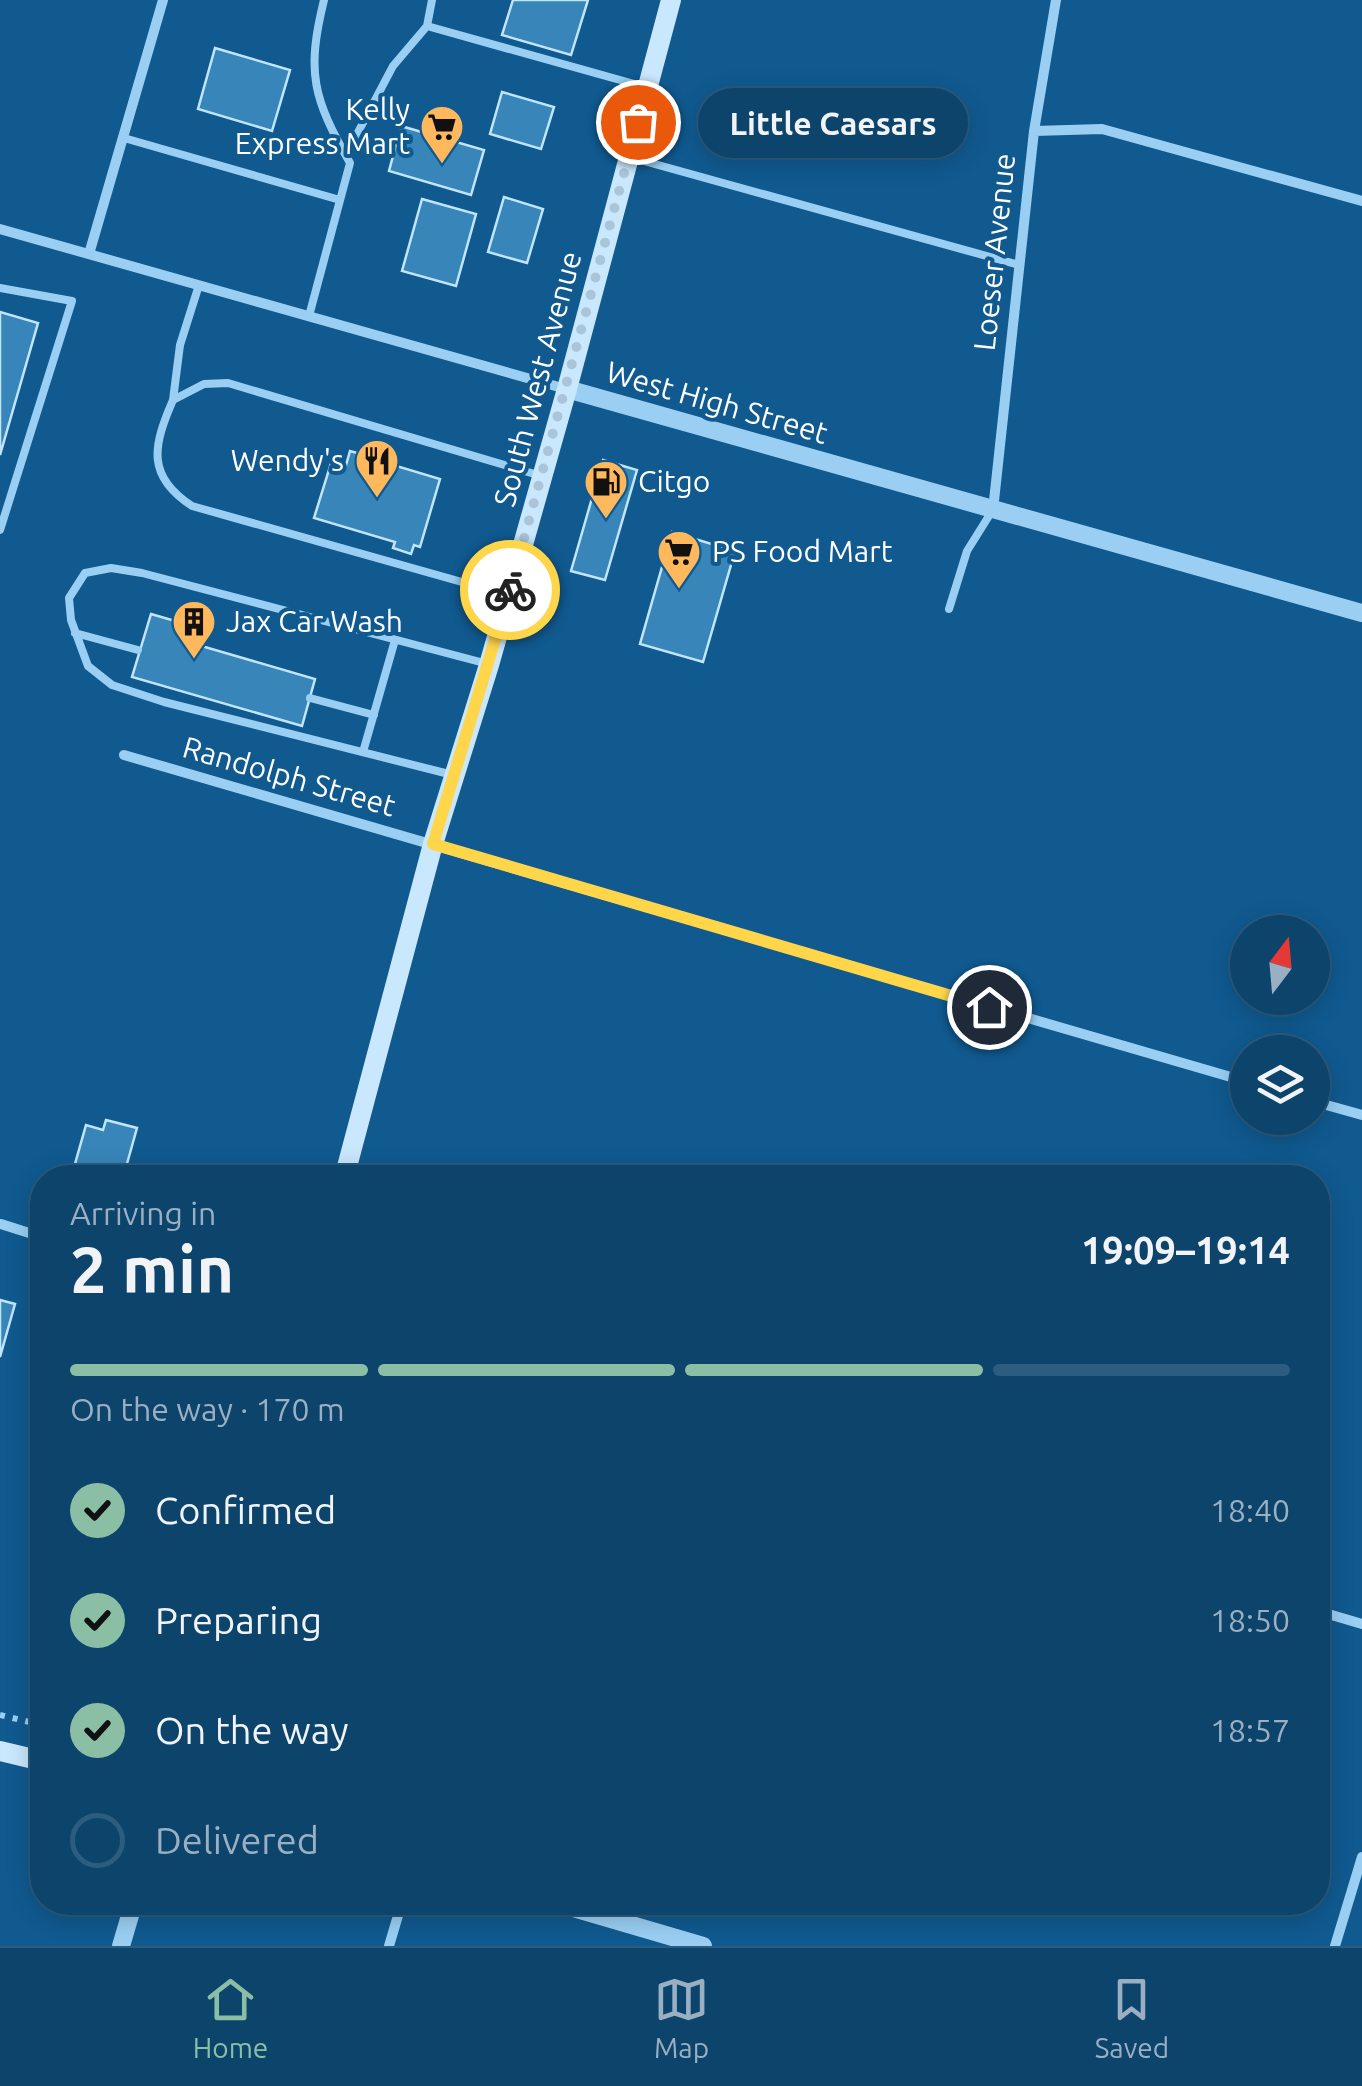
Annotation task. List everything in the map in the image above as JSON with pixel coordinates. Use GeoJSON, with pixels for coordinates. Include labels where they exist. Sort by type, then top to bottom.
{"type":"FeatureCollection","features":[{"type":"Feature","properties":{"kind":"main road","name":"South West Avenue"},"geometry":{"type":"LineString","coordinates":[[347,1165],[433,844],[543,476],[671,0]]}},
{"type":"Feature","properties":{"kind":"main road"},"geometry":{"type":"LineString","coordinates":[[0,1752],[30,1758]]}},
{"type":"Feature","properties":{"kind":"street"},"geometry":{"type":"LineString","coordinates":[[89,254],[163,0]]}},
{"type":"Feature","properties":{"kind":"street","name":"Loeser Avenue"},"geometry":{"type":"LineString","coordinates":[[992,510],[1034,132],[1056,0]]}},
{"type":"Feature","properties":{"kind":"street"},"geometry":{"type":"LineString","coordinates":[[1034,132],[1102,128],[1362,201]]}},
{"type":"Feature","properties":{"kind":"street","name":"West High Street"},"geometry":{"type":"LineString","coordinates":[[0,229],[1362,613]]}},
{"type":"Feature","properties":{"kind":"street","name":"Randolph Street"},"geometry":{"type":"LineString","coordinates":[[124,755],[1230,1077]]}},
{"type":"Feature","properties":{"kind":"street"},"geometry":{"type":"LineString","coordinates":[[1330,1106],[1362,1115]]}},
{"type":"Feature","properties":{"kind":"street"},"geometry":{"type":"LineString","coordinates":[[2,1224],[30,1233]]}},
{"type":"Feature","properties":{"kind":"street"},"geometry":{"type":"LineString","coordinates":[[1330,1615],[1362,1624]]}},
{"type":"Feature","properties":{"kind":"street"},"geometry":{"type":"LineString","coordinates":[[1335,1946],[1362,1858]]}},
{"type":"Feature","properties":{"kind":"street"},"geometry":{"type":"LineString","coordinates":[[121,1946],[130,1915]]}},
{"type":"Feature","properties":{"kind":"street"},"geometry":{"type":"LineString","coordinates":[[389,1946],[398,1915]]}},
{"type":"Feature","properties":{"kind":"street"},"geometry":{"type":"LineString","coordinates":[[597,1915],[703,1946]]}},
{"type":"Feature","properties":{"kind":"lane"},"geometry":{"type":"LineString","coordinates":[[309,316],[350,163],[322,106],[312,72],[324,0]]}},
{"type":"Feature","properties":{"kind":"lane"},"geometry":{"type":"LineString","coordinates":[[346,156],[393,66],[427,26],[432,0]]}},
{"type":"Feature","properties":{"kind":"lane"},"geometry":{"type":"LineString","coordinates":[[427,26],[648,88]]}},
{"type":"Feature","properties":{"kind":"lane"},"geometry":{"type":"LineString","coordinates":[[124,138],[340,200]]}},
{"type":"Feature","properties":{"kind":"lane"},"geometry":{"type":"LineString","coordinates":[[629,157],[1019,264]]}},
{"type":"Feature","properties":{"kind":"lane"},"geometry":{"type":"LineString","coordinates":[[199,285],[180,346],[173,400],[155,449],[168,490],[192,506],[509,595]]}},
{"type":"Feature","properties":{"kind":"lane"},"geometry":{"type":"LineString","coordinates":[[0,288],[72,302],[0,530]]}},
{"type":"Feature","properties":{"kind":"lane"},"geometry":{"type":"LineString","coordinates":[[173,400],[204,384],[228,383],[543,476]]}},
{"type":"Feature","properties":{"kind":"lane"},"geometry":{"type":"LineString","coordinates":[[949,609],[967,552],[992,510]]}},
{"type":"Feature","properties":{"kind":"lane"},"geometry":{"type":"LineString","coordinates":[[453,775],[164,702],[112,684],[88,666],[75,633],[68,598],[85,573],[112,568],[489,665]]}},
{"type":"Feature","properties":{"kind":"lane"},"geometry":{"type":"LineString","coordinates":[[75,633],[138,650]]}},
{"type":"Feature","properties":{"kind":"lane"},"geometry":{"type":"LineString","coordinates":[[363,752],[395,640]]}},
{"type":"Feature","properties":{"kind":"lane"},"geometry":{"type":"LineString","coordinates":[[310,698],[374,715]]}},
{"type":"Feature","properties":{"kind":"path"},"geometry":{"type":"LineString","coordinates":[[0,1715],[30,1722]]}},
{"type":"Feature","properties":{"kind":"building"},"geometry":{"type":"Polygon","coordinates":[[[513,0],[588,0],[571,55],[502,35],[513,0]]]}},
{"type":"Feature","properties":{"kind":"building"},"geometry":{"type":"Polygon","coordinates":[[[215,48],[290,70],[272,131],[198,109],[215,48]]]}},
{"type":"Feature","properties":{"kind":"building"},"geometry":{"type":"Polygon","coordinates":[[[502,92],[554,107],[541,149],[490,134],[502,92]]]}},
{"type":"Feature","properties":{"kind":"building"},"geometry":{"type":"Polygon","coordinates":[[[401,126],[484,150],[471,195],[389,171],[401,126]]]}},
{"type":"Feature","properties":{"kind":"building"},"geometry":{"type":"Polygon","coordinates":[[[504,197],[543,209],[527,263],[488,252],[504,197]]]}},
{"type":"Feature","properties":{"kind":"building"},"geometry":{"type":"Polygon","coordinates":[[[422,199],[476,214],[456,286],[402,271],[422,199]]]}},
{"type":"Feature","properties":{"kind":"building"},"geometry":{"type":"Polygon","coordinates":[[[0,312],[38,323],[0,455],[0,312]]]}},
{"type":"Feature","properties":{"kind":"building","name":"Wendy's"},"geometry":{"type":"Polygon","coordinates":[[[371,446],[386,451],[383,462],[440,479],[420,547],[414,545],[411,554],[393,548],[395,542],[314,518],[332,460],[346,465],[350,451],[368,456],[371,446]]]}},
{"type":"Feature","properties":{"kind":"building"},"geometry":{"type":"Polygon","coordinates":[[[603,460],[637,470],[605,580],[571,571],[603,460]]]}},
{"type":"Feature","properties":{"kind":"building"},"geometry":{"type":"Polygon","coordinates":[[[672,532],[735,551],[703,662],[640,644],[672,532]]]}},
{"type":"Feature","properties":{"kind":"building","name":"Jax Car Wash"},"geometry":{"type":"Polygon","coordinates":[[[151,614],[196,627],[191,643],[315,679],[302,726],[132,677],[151,614]]]}},
{"type":"Feature","properties":{"kind":"building"},"geometry":{"type":"Polygon","coordinates":[[[106,1120],[137,1128],[127,1165],[75,1164],[86,1125],[103,1130],[106,1120]]]}},
{"type":"Feature","properties":{"kind":"building"},"geometry":{"type":"Polygon","coordinates":[[[0,1300],[15,1304],[0,1357],[0,1300]]]}},
{"type":"Feature","properties":{"kind":"way so far"},"geometry":{"type":"LineString","coordinates":[[510,590],[638,122]]}},
{"type":"Feature","properties":{"kind":"place","name":"Little Caesars"},"geometry":{"type":"Point","coordinates":[638,122]}},
{"type":"Feature","properties":{"kind":"place","name":"Kelly Express Mart"},"geometry":{"type":"Point","coordinates":[442,165]}},
{"type":"Feature","properties":{"kind":"place","name":"Wendy's"},"geometry":{"type":"Point","coordinates":[377,499]}},
{"type":"Feature","properties":{"kind":"place","name":"Citgo"},"geometry":{"type":"Point","coordinates":[606,520]}},
{"type":"Feature","properties":{"kind":"place","name":"PS Food Mart"},"geometry":{"type":"Point","coordinates":[679,590]}},
{"type":"Feature","properties":{"kind":"place","name":"Jax Car Wash"},"geometry":{"type":"Point","coordinates":[194,660]}},
{"type":"Feature","properties":{"kind":"route"},"geometry":{"type":"LineString","coordinates":[[510,590],[433,844],[989,1007]]}}]}
